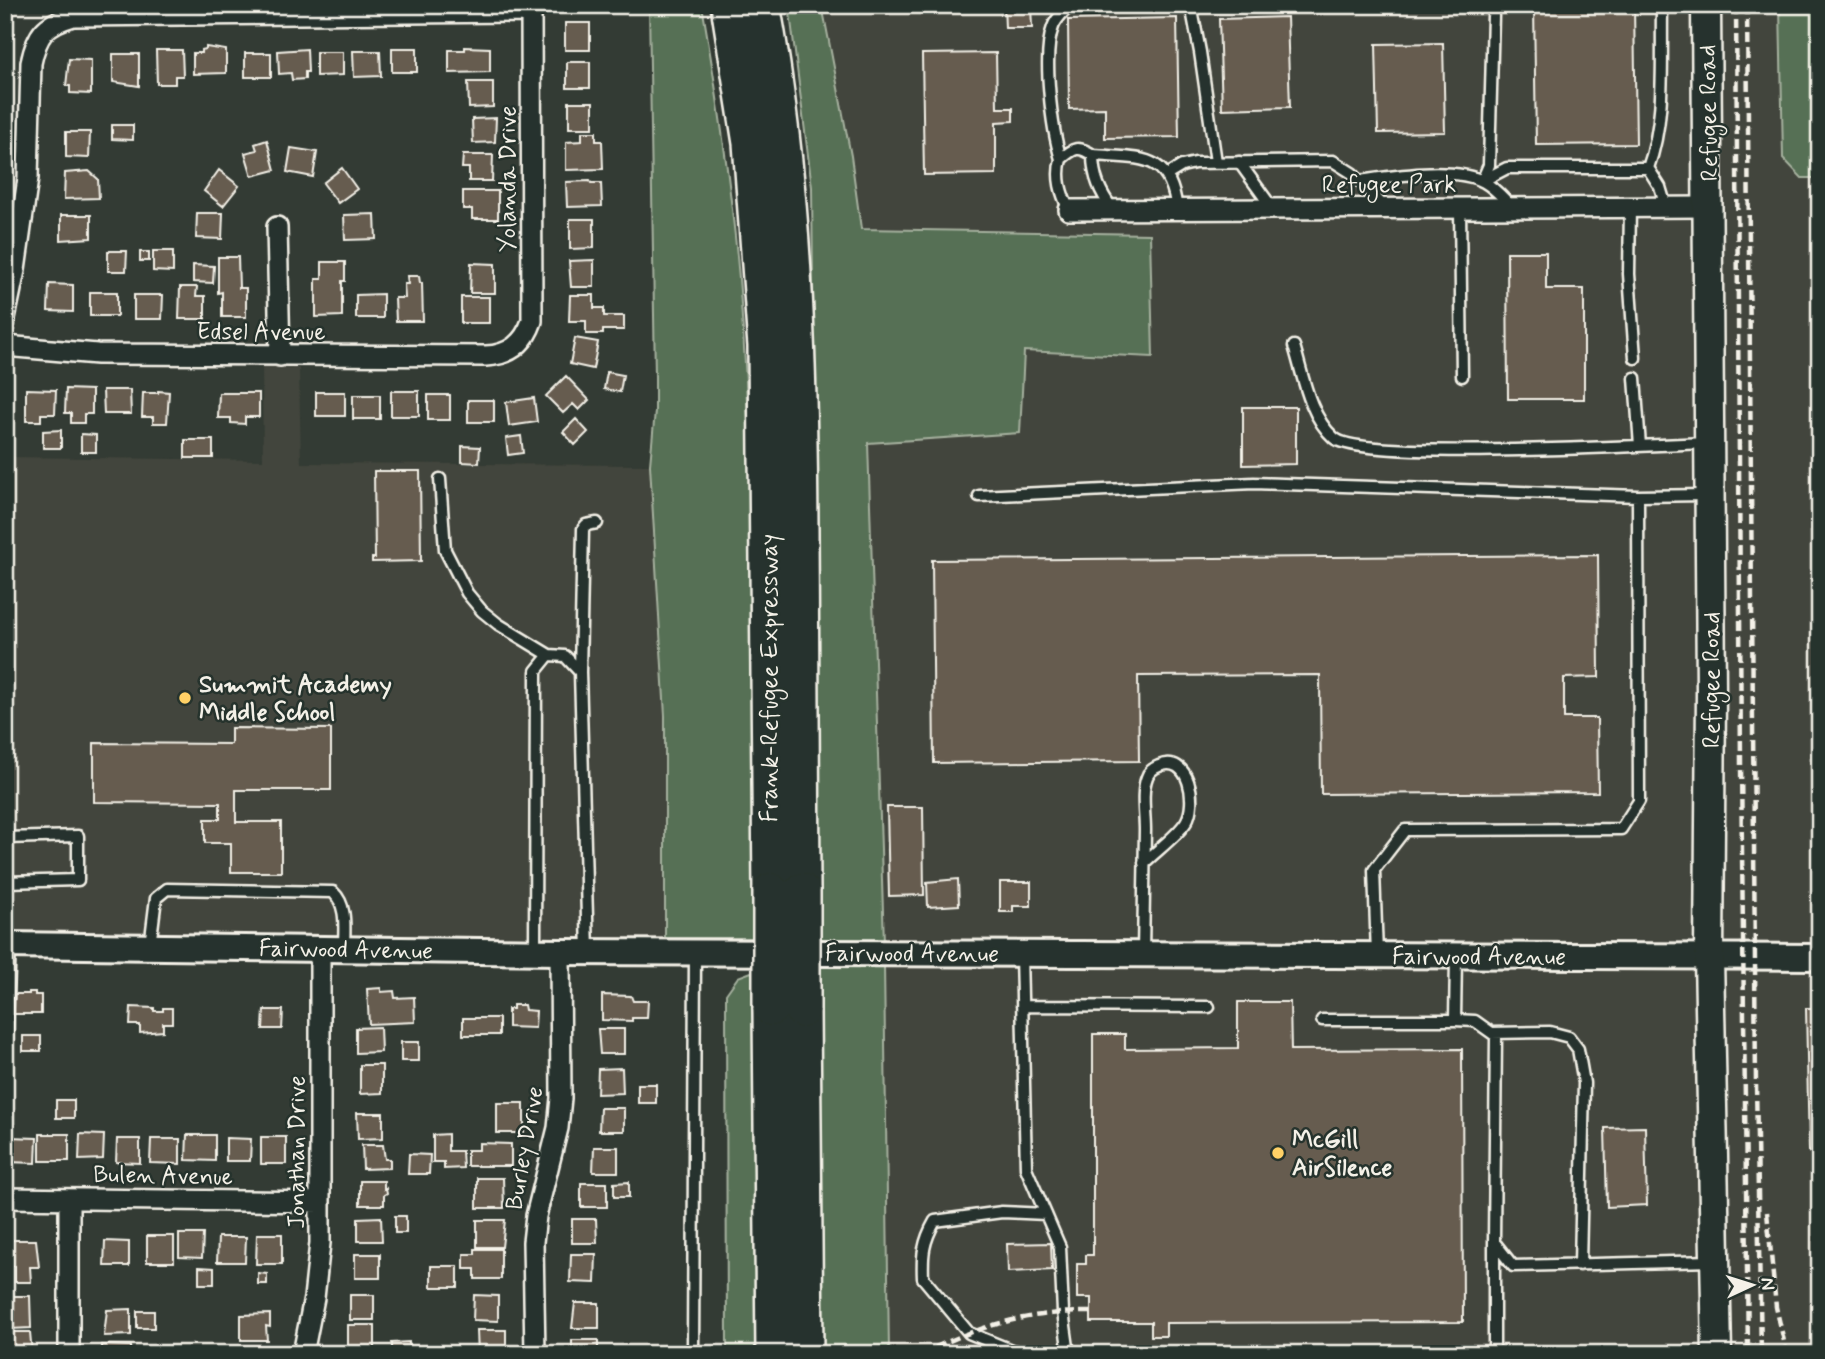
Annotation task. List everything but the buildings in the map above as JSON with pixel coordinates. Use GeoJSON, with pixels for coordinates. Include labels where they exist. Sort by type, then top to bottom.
{"type":"FeatureCollection","features":[{"type":"Feature","properties":{"kind":"highway","name":"Frank-Refugee Expressway"},"geometry":{"type":"LineString","coordinates":[[726,5],[753,48],[789,212],[797,356],[786,891],[787,1009],[805,1354]]}},
{"type":"Feature","properties":{"kind":"highway","name":"Frank-Refugee Expressway"},"geometry":{"type":"LineString","coordinates":[[753,48],[764,5]]}},
{"type":"Feature","properties":{"kind":"highway","name":"Frank-Refugee Expressway"},"geometry":{"type":"LineString","coordinates":[[774,1354],[787,1009]]}},
{"type":"Feature","properties":{"kind":"main road","name":"Refugee Road"},"geometry":{"type":"LineString","coordinates":[[1706,6],[1710,443],[1709,957],[1717,1354]]}},
{"type":"Feature","properties":{"kind":"street"},"geometry":{"type":"LineString","coordinates":[[5,318],[15,270],[27,178],[31,63],[34,46],[43,31],[57,21],[73,16],[531,9]]}},
{"type":"Feature","properties":{"kind":"street","name":"Yolanda Drive"},"geometry":{"type":"LineString","coordinates":[[515,347],[526,336],[531,321],[531,9]]}},
{"type":"Feature","properties":{"kind":"street","name":"Refugee Park"},"geometry":{"type":"LineString","coordinates":[[1069,210],[1709,207]]}},
{"type":"Feature","properties":{"kind":"street"},"geometry":{"type":"LineString","coordinates":[[277,227],[280,356]]}},
{"type":"Feature","properties":{"kind":"street","name":"Edsel Avenue"},"geometry":{"type":"LineString","coordinates":[[5,346],[97,354],[280,356],[485,356],[501,355],[515,347]]}},
{"type":"Feature","properties":{"kind":"street","name":"Fairwood Avenue"},"geometry":{"type":"LineString","coordinates":[[7,945],[560,952],[1820,957]]}},
{"type":"Feature","properties":{"kind":"street","name":"Jonathan Drive"},"geometry":{"type":"LineString","coordinates":[[303,1354],[314,1298],[320,1243],[332,948]]}},
{"type":"Feature","properties":{"kind":"street","name":"Burley Drive"},"geometry":{"type":"LineString","coordinates":[[536,1354],[536,1216],[558,1128],[561,1098],[560,952]]}},
{"type":"Feature","properties":{"kind":"street","name":"Bulen Avenue"},"geometry":{"type":"LineString","coordinates":[[5,1198],[320,1202]]}},
{"type":"Feature","properties":{"kind":"street"},"geometry":{"type":"LineString","coordinates":[[69,1199],[69,1354]]}},
{"type":"Feature","properties":{"kind":"lane"},"geometry":{"type":"LineString","coordinates":[[1069,210],[1060,191],[1061,159],[1054,131],[1048,68],[1053,26],[1070,5]]}},
{"type":"Feature","properties":{"kind":"lane"},"geometry":{"type":"LineString","coordinates":[[1191,5],[1216,162]]}},
{"type":"Feature","properties":{"kind":"lane"},"geometry":{"type":"LineString","coordinates":[[1648,168],[1654,152],[1657,127],[1662,78],[1662,10],[1666,5]]}},
{"type":"Feature","properties":{"kind":"lane"},"geometry":{"type":"LineString","coordinates":[[1696,5],[1706,6]]}},
{"type":"Feature","properties":{"kind":"lane"},"geometry":{"type":"LineString","coordinates":[[1482,181],[1489,165],[1493,15]]}},
{"type":"Feature","properties":{"kind":"lane"},"geometry":{"type":"LineString","coordinates":[[1061,159],[1078,148],[1084,148],[1093,155],[1144,159],[1161,168],[1167,175],[1175,193],[1177,210]]}},
{"type":"Feature","properties":{"kind":"lane"},"geometry":{"type":"LineString","coordinates":[[1093,155],[1093,171],[1100,192],[1113,210]]}},
{"type":"Feature","properties":{"kind":"lane"},"geometry":{"type":"LineString","coordinates":[[1167,175],[1182,166],[1216,162],[1333,161],[1352,173],[1385,208]]}},
{"type":"Feature","properties":{"kind":"lane"},"geometry":{"type":"LineString","coordinates":[[1239,162],[1273,209]]}},
{"type":"Feature","properties":{"kind":"lane"},"geometry":{"type":"LineString","coordinates":[[1482,181],[1507,168],[1648,168]]}},
{"type":"Feature","properties":{"kind":"lane"},"geometry":{"type":"LineString","coordinates":[[1648,168],[1660,187],[1666,207]]}},
{"type":"Feature","properties":{"kind":"lane"},"geometry":{"type":"LineString","coordinates":[[1359,181],[1446,173],[1468,175],[1497,191],[1513,208]]}},
{"type":"Feature","properties":{"kind":"lane"},"geometry":{"type":"LineString","coordinates":[[1630,207],[1629,274],[1635,358]]}},
{"type":"Feature","properties":{"kind":"lane"},"geometry":{"type":"LineString","coordinates":[[1460,208],[1462,376]]}},
{"type":"Feature","properties":{"kind":"lane"},"geometry":{"type":"LineString","coordinates":[[1294,345],[1321,423],[1341,443],[1397,449],[1503,450],[1710,443]]}},
{"type":"Feature","properties":{"kind":"lane"},"geometry":{"type":"LineString","coordinates":[[1635,378],[1640,446]]}},
{"type":"Feature","properties":{"kind":"lane"},"geometry":{"type":"LineString","coordinates":[[440,479],[445,550],[467,593],[482,611],[498,624],[549,655],[565,656],[580,673]]}},
{"type":"Feature","properties":{"kind":"lane"},"geometry":{"type":"LineString","coordinates":[[979,496],[1254,483],[1638,496],[1710,495]]}},
{"type":"Feature","properties":{"kind":"lane"},"geometry":{"type":"LineString","coordinates":[[1377,956],[1374,870],[1405,830],[1621,829],[1639,801],[1638,496]]}},
{"type":"Feature","properties":{"kind":"lane"},"geometry":{"type":"LineString","coordinates":[[588,952],[580,673],[583,529],[586,525],[597,523]]}},
{"type":"Feature","properties":{"kind":"lane"},"geometry":{"type":"LineString","coordinates":[[535,951],[536,671],[549,655]]}},
{"type":"Feature","properties":{"kind":"lane"},"geometry":{"type":"LineString","coordinates":[[1143,954],[1144,863],[1145,792],[1147,776],[1153,769],[1165,764],[1178,765],[1188,778],[1191,798],[1187,821],[1144,863]]}},
{"type":"Feature","properties":{"kind":"lane"},"geometry":{"type":"LineString","coordinates":[[5,838],[78,836],[78,880],[5,882]]}},
{"type":"Feature","properties":{"kind":"lane"},"geometry":{"type":"LineString","coordinates":[[150,946],[156,898],[167,889],[333,892],[340,899],[344,911],[332,948]]}},
{"type":"Feature","properties":{"kind":"lane"},"geometry":{"type":"LineString","coordinates":[[6,1046],[7,945]]}},
{"type":"Feature","properties":{"kind":"lane"},"geometry":{"type":"LineString","coordinates":[[692,1354],[695,952]]}},
{"type":"Feature","properties":{"kind":"lane"},"geometry":{"type":"LineString","coordinates":[[1021,954],[1026,1168],[1060,1247],[1063,1312],[1069,1354]]}},
{"type":"Feature","properties":{"kind":"lane"},"geometry":{"type":"LineString","coordinates":[[1455,1020],[1456,956]]}},
{"type":"Feature","properties":{"kind":"lane"},"geometry":{"type":"LineString","coordinates":[[1022,1006],[1209,1007]]}},
{"type":"Feature","properties":{"kind":"lane"},"geometry":{"type":"LineString","coordinates":[[1322,1020],[1475,1021],[1496,1036],[1494,1354]]}},
{"type":"Feature","properties":{"kind":"lane"},"geometry":{"type":"LineString","coordinates":[[1492,1033],[1550,1032],[1569,1037],[1578,1049],[1584,1083],[1580,1265]]}},
{"type":"Feature","properties":{"kind":"lane"},"geometry":{"type":"LineString","coordinates":[[1029,1354],[1011,1350],[969,1333],[923,1278],[922,1257],[925,1238],[935,1221],[1002,1212],[1046,1214]]}},
{"type":"Feature","properties":{"kind":"lane"},"geometry":{"type":"LineString","coordinates":[[1494,1242],[1513,1266],[1716,1261]]}},
{"type":"Feature","properties":{"kind":"shaded area"},"geometry":{"type":"Polygon","coordinates":[[[822,5],[1780,5],[1783,158],[1802,178],[1820,178],[1820,1354],[889,1354],[884,943],[868,443],[1019,433],[1024,351],[1153,356],[1150,235],[861,229],[851,156],[822,5]]]}},
{"type":"Feature","properties":{"kind":"shaded area"},"geometry":{"type":"Polygon","coordinates":[[[262,366],[299,368],[301,463],[650,465],[665,716],[665,938],[365,938],[5,931],[5,457],[263,460],[262,366]]]}},
{"type":"Feature","properties":{"kind":"green space"},"geometry":{"type":"Polygon","coordinates":[[[649,5],[702,5],[734,229],[750,462],[752,938],[665,938],[665,716],[650,465],[655,377],[649,5]]]}},
{"type":"Feature","properties":{"kind":"green space"},"geometry":{"type":"Polygon","coordinates":[[[789,5],[822,5],[851,156],[861,229],[1150,234],[1153,357],[1024,351],[1020,433],[868,443],[884,943],[820,941],[812,187],[789,5]]]}},
{"type":"Feature","properties":{"kind":"green space"},"geometry":{"type":"Polygon","coordinates":[[[1780,5],[1820,5],[1820,178],[1802,178],[1783,158],[1780,5]]]}},
{"type":"Feature","properties":{"kind":"green space"},"geometry":{"type":"Polygon","coordinates":[[[884,964],[889,1354],[822,1354],[819,965],[884,964]]]}},
{"type":"Feature","properties":{"kind":"green space"},"geometry":{"type":"Polygon","coordinates":[[[754,971],[755,1354],[727,1354],[726,994],[738,977],[754,971]]]}},
{"type":"Feature","properties":{"kind":"railway"},"geometry":{"type":"LineString","coordinates":[[1736,5],[1748,1354]]}},
{"type":"Feature","properties":{"kind":"railway"},"geometry":{"type":"LineString","coordinates":[[1747,5],[1756,1084],[1761,1354]]}},
{"type":"Feature","properties":{"kind":"railway"},"geometry":{"type":"LineString","coordinates":[[1767,1212],[1776,1307],[1787,1354]]}},
{"type":"Feature","properties":{"kind":"railway"},"geometry":{"type":"LineString","coordinates":[[922,1354],[963,1335],[1004,1322],[1047,1314],[1092,1312]]}},
{"type":"Feature","properties":{"kind":"place","name":"Summit Academy Middle School"},"geometry":{"type":"Point","coordinates":[185,698]}},
{"type":"Feature","properties":{"kind":"place","name":"McGill AirSilence"},"geometry":{"type":"Point","coordinates":[1278,1153]}}]}
